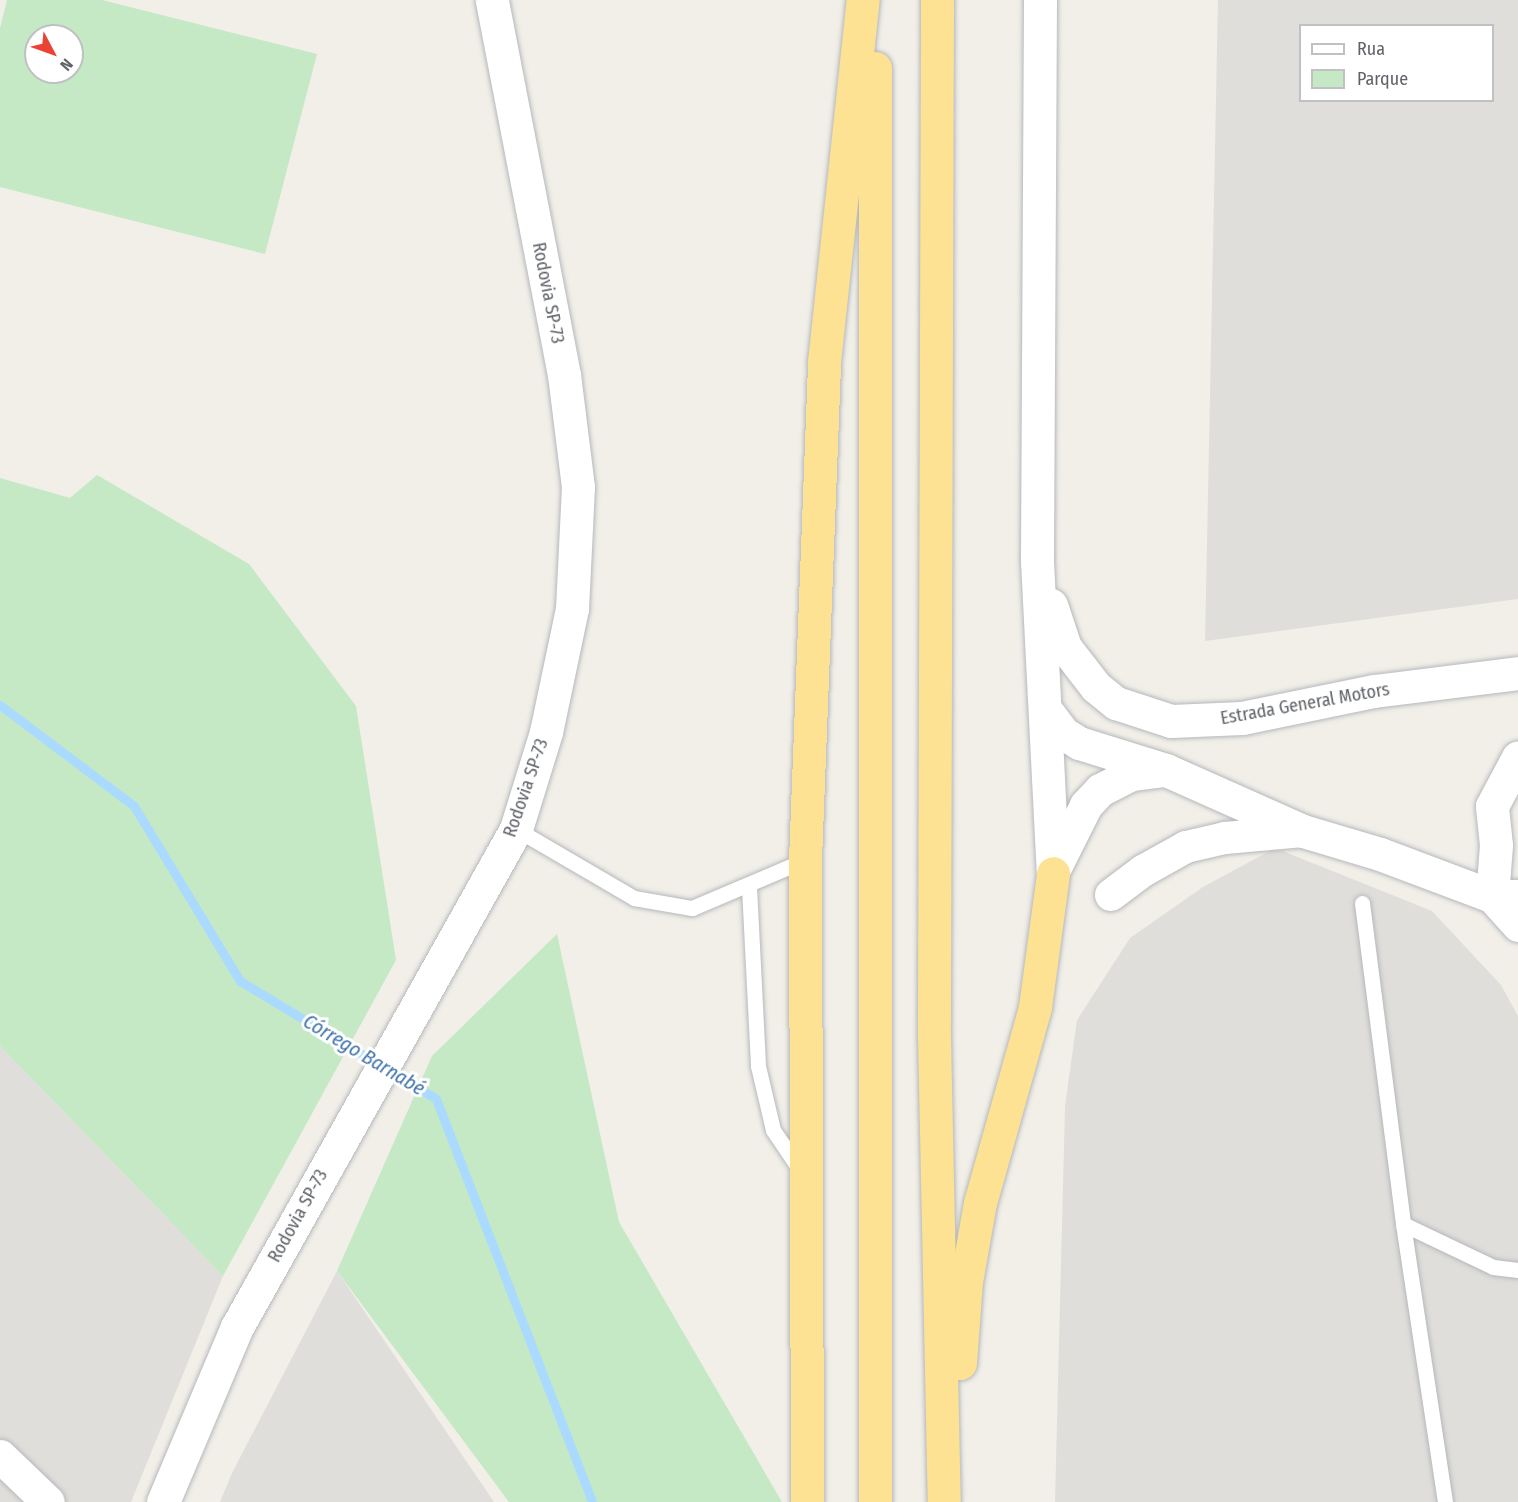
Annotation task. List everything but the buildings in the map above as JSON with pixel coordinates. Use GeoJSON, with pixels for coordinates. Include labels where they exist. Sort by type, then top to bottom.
{"type":"FeatureCollection","features":[{"type":"Feature","properties":{"kind":"highway"},"geometry":{"type":"LineString","coordinates":[[807,1502],[805,860],[825,362],[863,0]]}},
{"type":"Feature","properties":{"kind":"highway"},"geometry":{"type":"LineString","coordinates":[[875,0],[875,1502]]}},
{"type":"Feature","properties":{"kind":"highway"},"geometry":{"type":"LineString","coordinates":[[937,0],[934,1036],[946,1502]]}},
{"type":"Feature","properties":{"kind":"highway"},"geometry":{"type":"LineString","coordinates":[[946,1502],[966,1282],[980,1203],[1035,1007],[1053,873]]}},
{"type":"Feature","properties":{"kind":"main road","name":"Rodovia SP-73"},"geometry":{"type":"LineString","coordinates":[[163,1502],[237,1327],[363,1097],[516,828],[546,732],[572,609],[578,487],[564,375],[492,0]]}},
{"type":"Feature","properties":{"kind":"main road"},"geometry":{"type":"LineString","coordinates":[[1040,0],[1037,561],[1048,712],[1053,873]]}},
{"type":"Feature","properties":{"kind":"main road","name":"Estrada General Motors"},"geometry":{"type":"LineString","coordinates":[[1037,561],[1065,647],[1096,687],[1116,702],[1171,722],[1242,718],[1374,691],[1518,673]]}},
{"type":"Feature","properties":{"kind":"main road"},"geometry":{"type":"LineString","coordinates":[[1048,712],[1063,733],[1079,743],[1166,770],[1303,831],[1505,896]]}},
{"type":"Feature","properties":{"kind":"main road"},"geometry":{"type":"LineString","coordinates":[[1518,757],[1492,806],[1505,896],[1518,925]]}},
{"type":"Feature","properties":{"kind":"main road"},"geometry":{"type":"LineString","coordinates":[[1053,873],[1071,830],[1100,790],[1131,774],[1166,770]]}},
{"type":"Feature","properties":{"kind":"main road"},"geometry":{"type":"LineString","coordinates":[[0,1456],[48,1502]]}},
{"type":"Feature","properties":{"kind":"street"},"geometry":{"type":"LineString","coordinates":[[1112,895],[1143,871],[1186,847],[1225,838],[1303,831]]}},
{"type":"Feature","properties":{"kind":"lane"},"geometry":{"type":"LineString","coordinates":[[516,828],[633,898],[692,908],[749,887],[805,860]]}},
{"type":"Feature","properties":{"kind":"lane"},"geometry":{"type":"LineString","coordinates":[[749,887],[758,1066],[772,1130],[807,1180]]}},
{"type":"Feature","properties":{"kind":"lane"},"geometry":{"type":"LineString","coordinates":[[1362,903],[1403,1224],[1445,1502]]}},
{"type":"Feature","properties":{"kind":"lane"},"geometry":{"type":"LineString","coordinates":[[1403,1224],[1493,1267],[1518,1270]]}},
{"type":"Feature","properties":{"kind":"shaded area"},"geometry":{"type":"Polygon","coordinates":[[[1218,0],[1518,0],[1518,599],[1205,641],[1218,0]]]}},
{"type":"Feature","properties":{"kind":"shaded area"},"geometry":{"type":"Polygon","coordinates":[[[1275,848],[1432,911],[1501,985],[1518,1016],[1518,1502],[1055,1502],[1065,1106],[1077,1020],[1130,938],[1203,887],[1275,848]]]}},
{"type":"Feature","properties":{"kind":"shaded area"},"geometry":{"type":"Polygon","coordinates":[[[0,1046],[223,1276],[131,1502],[0,1502],[0,1046]]]}},
{"type":"Feature","properties":{"kind":"shaded area"},"geometry":{"type":"Polygon","coordinates":[[[337,1271],[494,1502],[220,1502],[232,1473],[337,1271]]]}},
{"type":"Feature","properties":{"kind":"green space"},"geometry":{"type":"Polygon","coordinates":[[[7,0],[102,0],[317,54],[265,254],[0,187],[0,28],[7,0]]]}},
{"type":"Feature","properties":{"kind":"green space"},"geometry":{"type":"Polygon","coordinates":[[[97,475],[249,564],[356,706],[396,960],[223,1276],[0,1046],[0,478],[70,498],[97,475]]]}},
{"type":"Feature","properties":{"kind":"green space"},"geometry":{"type":"Polygon","coordinates":[[[557,934],[619,1222],[782,1502],[509,1502],[337,1271],[432,1056],[557,934]]]}},
{"type":"Feature","properties":{"kind":"waterway","name":"Córrego Barnabé"},"geometry":{"type":"LineString","coordinates":[[0,705],[134,806],[240,981],[436,1099],[592,1502]]}}]}
